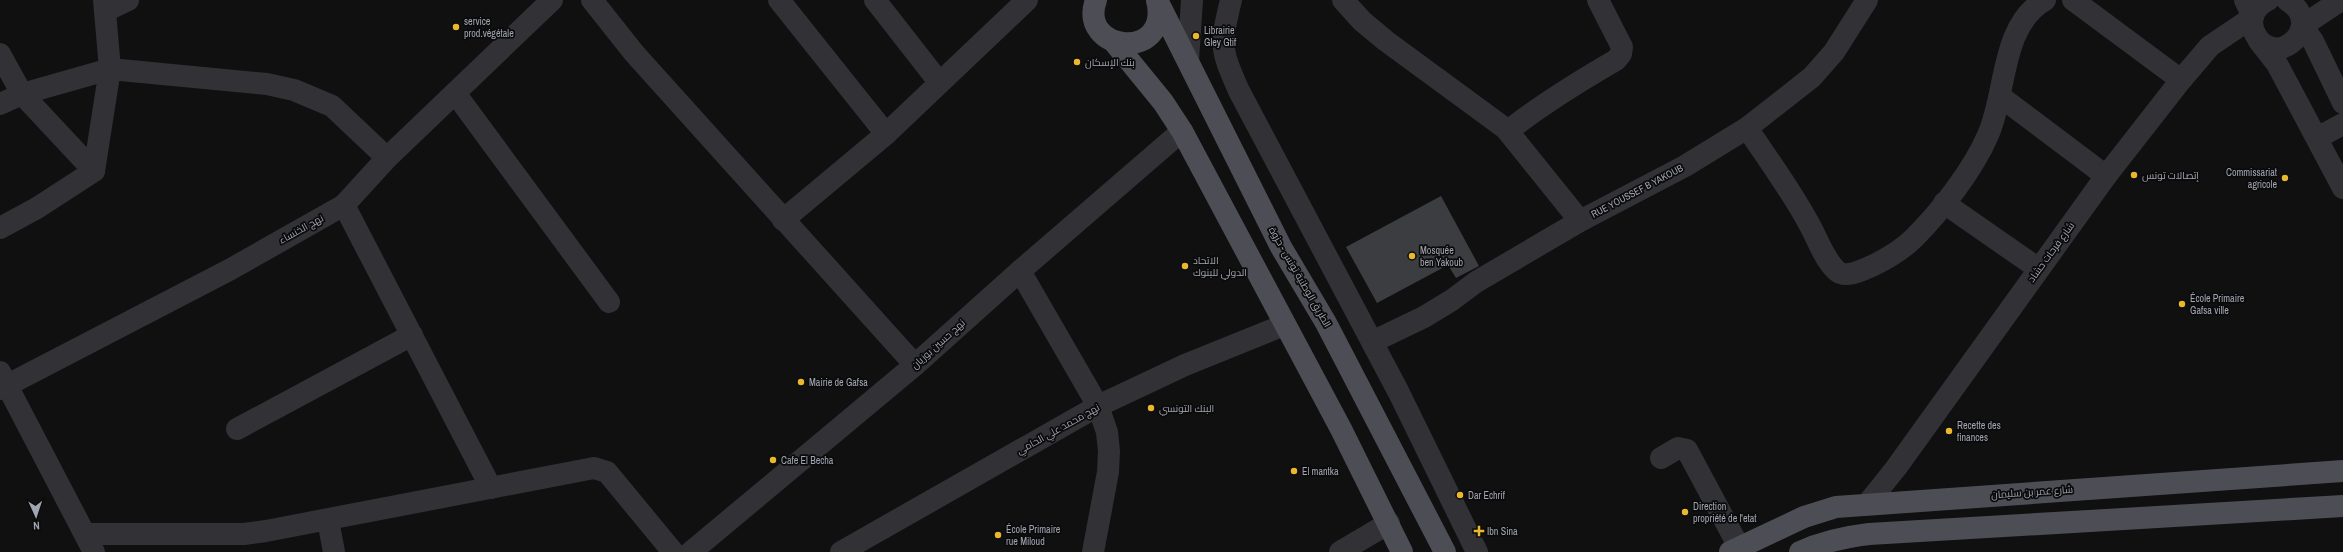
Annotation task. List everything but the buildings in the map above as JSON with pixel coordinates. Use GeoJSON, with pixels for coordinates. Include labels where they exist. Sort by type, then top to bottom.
{"type":"FeatureCollection","features":[{"type":"Feature","properties":{"kind":"main road"},"geometry":{"type":"LineString","coordinates":[[1078,0],[1101,32],[1114,42],[1163,102],[1182,131],[1284,325],[1341,429],[1402,552]]}},
{"type":"Feature","properties":{"kind":"main road"},"geometry":{"type":"LineString","coordinates":[[1096,0],[1094,11],[1096,24]]}},
{"type":"Feature","properties":{"kind":"main road"},"geometry":{"type":"LineString","coordinates":[[1114,42],[1133,44],[1150,35],[1159,18],[1157,0]]}},
{"type":"Feature","properties":{"kind":"main road","name":"الطريق الوطنية تونس - حزوة"},"geometry":{"type":"LineString","coordinates":[[1157,0],[1281,247],[1326,323],[1445,552]]}},
{"type":"Feature","properties":{"kind":"main road","name":"شارع عمر بن سليمان"},"geometry":{"type":"LineString","coordinates":[[1735,550],[1804,517],[1836,506],[2343,471]]}},
{"type":"Feature","properties":{"kind":"main road"},"geometry":{"type":"LineString","coordinates":[[1800,552],[1815,545],[1843,537],[1869,534],[2343,506]]}},
{"type":"Feature","properties":{"kind":"street"},"geometry":{"type":"LineString","coordinates":[[0,228],[37,208],[94,171],[110,69],[105,5],[128,0]]}},
{"type":"Feature","properties":{"kind":"street","name":"نهج الخنساء"},"geometry":{"type":"LineString","coordinates":[[2,382],[231,269],[344,205],[387,158],[552,0]]}},
{"type":"Feature","properties":{"kind":"street"},"geometry":{"type":"LineString","coordinates":[[592,0],[634,53],[915,365]]}},
{"type":"Feature","properties":{"kind":"street"},"geometry":{"type":"LineString","coordinates":[[779,0],[886,134]]}},
{"type":"Feature","properties":{"kind":"street"},"geometry":{"type":"LineString","coordinates":[[875,0],[939,82]]}},
{"type":"Feature","properties":{"kind":"street"},"geometry":{"type":"LineString","coordinates":[[783,220],[886,134],[1027,0]]}},
{"type":"Feature","properties":{"kind":"street"},"geometry":{"type":"LineString","coordinates":[[1188,61],[1192,0]]}},
{"type":"Feature","properties":{"kind":"street"},"geometry":{"type":"LineString","coordinates":[[1231,0],[1222,44],[1224,57],[1272,155],[1372,342],[1477,552]]}},
{"type":"Feature","properties":{"kind":"street"},"geometry":{"type":"LineString","coordinates":[[1343,0],[1362,21],[1386,41],[1483,110],[1508,131],[1580,221]]}},
{"type":"Feature","properties":{"kind":"street"},"geometry":{"type":"LineString","coordinates":[[1508,131],[1566,88],[1616,60],[1621,54],[1622,47],[1598,0]]}},
{"type":"Feature","properties":{"kind":"street","name":"RUE YOUSSEF B YAKOUB"},"geometry":{"type":"LineString","coordinates":[[1372,342],[1424,317],[1452,300],[1476,282],[1580,221],[1685,166],[1747,128],[1812,77],[1834,52],[1867,0]]}},
{"type":"Feature","properties":{"kind":"street"},"geometry":{"type":"LineString","coordinates":[[1747,128],[1808,221],[1831,263],[1838,272],[1846,274],[1866,269],[1889,257],[1914,239],[1944,203],[1969,169],[1988,136],[2001,97],[2010,46],[2024,21],[2036,7],[2045,0]]}},
{"type":"Feature","properties":{"kind":"street"},"geometry":{"type":"LineString","coordinates":[[2072,0],[2181,80]]}},
{"type":"Feature","properties":{"kind":"street","name":"شارع فرحات حشاد"},"geometry":{"type":"LineString","coordinates":[[1868,503],[1896,468],[2106,176],[2181,80],[2210,46],[2249,9],[2256,10],[2268,0]]}},
{"type":"Feature","properties":{"kind":"street"},"geometry":{"type":"LineString","coordinates":[[2287,0],[2299,11],[2302,26],[2313,41],[2343,103]]}},
{"type":"Feature","properties":{"kind":"street"},"geometry":{"type":"LineString","coordinates":[[2259,41],[2273,48],[2289,45],[2295,40],[2302,26],[2341,0]]}},
{"type":"Feature","properties":{"kind":"street"},"geometry":{"type":"LineString","coordinates":[[2249,9],[2252,26],[2259,41],[2276,64],[2343,188]]}},
{"type":"Feature","properties":{"kind":"street"},"geometry":{"type":"LineString","coordinates":[[0,54],[22,94],[94,171]]}},
{"type":"Feature","properties":{"kind":"street"},"geometry":{"type":"LineString","coordinates":[[0,104],[22,94],[110,69],[267,84],[294,90],[332,106],[387,158]]}},
{"type":"Feature","properties":{"kind":"street"},"geometry":{"type":"LineString","coordinates":[[455,93],[609,302]]}},
{"type":"Feature","properties":{"kind":"street"},"geometry":{"type":"LineString","coordinates":[[2001,97],[2106,176]]}},
{"type":"Feature","properties":{"kind":"street"},"geometry":{"type":"LineString","coordinates":[[2316,138],[2343,124]]}},
{"type":"Feature","properties":{"kind":"street","name":"نهج حسين بوزيان"},"geometry":{"type":"LineString","coordinates":[[691,552],[915,365],[1020,270],[1182,131]]}},
{"type":"Feature","properties":{"kind":"street"},"geometry":{"type":"LineString","coordinates":[[1944,203],[2039,269]]}},
{"type":"Feature","properties":{"kind":"street"},"geometry":{"type":"LineString","coordinates":[[344,205],[490,488]]}},
{"type":"Feature","properties":{"kind":"street"},"geometry":{"type":"LineString","coordinates":[[1020,270],[1098,406],[1107,432],[1109,451],[1093,552]]}},
{"type":"Feature","properties":{"kind":"street","name":"نهج محمد علي الحامي"},"geometry":{"type":"LineString","coordinates":[[841,552],[1098,406],[1185,366],[1284,325]]}},
{"type":"Feature","properties":{"kind":"street"},"geometry":{"type":"LineString","coordinates":[[237,429],[412,335]]}},
{"type":"Feature","properties":{"kind":"street"},"geometry":{"type":"LineString","coordinates":[[2,382],[90,543],[244,534],[328,520],[589,468],[600,468],[607,472],[673,552]]}},
{"type":"Feature","properties":{"kind":"street"},"geometry":{"type":"LineString","coordinates":[[1661,458],[1678,448],[1687,450],[1735,550]]}},
{"type":"Feature","properties":{"kind":"street"},"geometry":{"type":"LineString","coordinates":[[328,520],[334,552]]}},
{"type":"Feature","properties":{"kind":"street"},"geometry":{"type":"LineString","coordinates":[[1340,552],[1388,523]]}},
{"type":"Feature","properties":{"kind":"place","name":"service prod.végétale"},"geometry":{"type":"Point","coordinates":[456,27]}},
{"type":"Feature","properties":{"kind":"place","name":"Librairie Gley Gtif"},"geometry":{"type":"Point","coordinates":[1196,36]}},
{"type":"Feature","properties":{"kind":"place","name":"بنك الإسكان"},"geometry":{"type":"Point","coordinates":[1077,62]}},
{"type":"Feature","properties":{"kind":"place","name":"إتصالات تونس"},"geometry":{"type":"Point","coordinates":[2134,175]}},
{"type":"Feature","properties":{"kind":"place","name":"Commissariat agricole"},"geometry":{"type":"Point","coordinates":[2285,178]}},
{"type":"Feature","properties":{"kind":"place","name":"Mosquée ben Yakoub"},"geometry":{"type":"Point","coordinates":[1412,256]}},
{"type":"Feature","properties":{"kind":"place","name":"الاتحاد الدولي للبنوك"},"geometry":{"type":"Point","coordinates":[1185,266]}},
{"type":"Feature","properties":{"kind":"place","name":"École Primaire Gafsa ville"},"geometry":{"type":"Point","coordinates":[2182,304]}},
{"type":"Feature","properties":{"kind":"place","name":"Mairie de Gafsa"},"geometry":{"type":"Point","coordinates":[801,382]}},
{"type":"Feature","properties":{"kind":"place","name":"البنك التونسي"},"geometry":{"type":"Point","coordinates":[1151,408]}},
{"type":"Feature","properties":{"kind":"place","name":"Recette des finances"},"geometry":{"type":"Point","coordinates":[1949,431]}},
{"type":"Feature","properties":{"kind":"place","name":"Cafe El Becha"},"geometry":{"type":"Point","coordinates":[773,460]}},
{"type":"Feature","properties":{"kind":"place","name":"El mantka"},"geometry":{"type":"Point","coordinates":[1294,471]}},
{"type":"Feature","properties":{"kind":"place","name":"Dar Echrif"},"geometry":{"type":"Point","coordinates":[1460,495]}},
{"type":"Feature","properties":{"kind":"place","name":"Direction propriété de l'etat"},"geometry":{"type":"Point","coordinates":[1685,512]}},
{"type":"Feature","properties":{"kind":"place","name":"Ibn Sina"},"geometry":{"type":"Point","coordinates":[1479,531]}},
{"type":"Feature","properties":{"kind":"place","name":"École Primaire rue Miloud"},"geometry":{"type":"Point","coordinates":[998,535]}}]}
